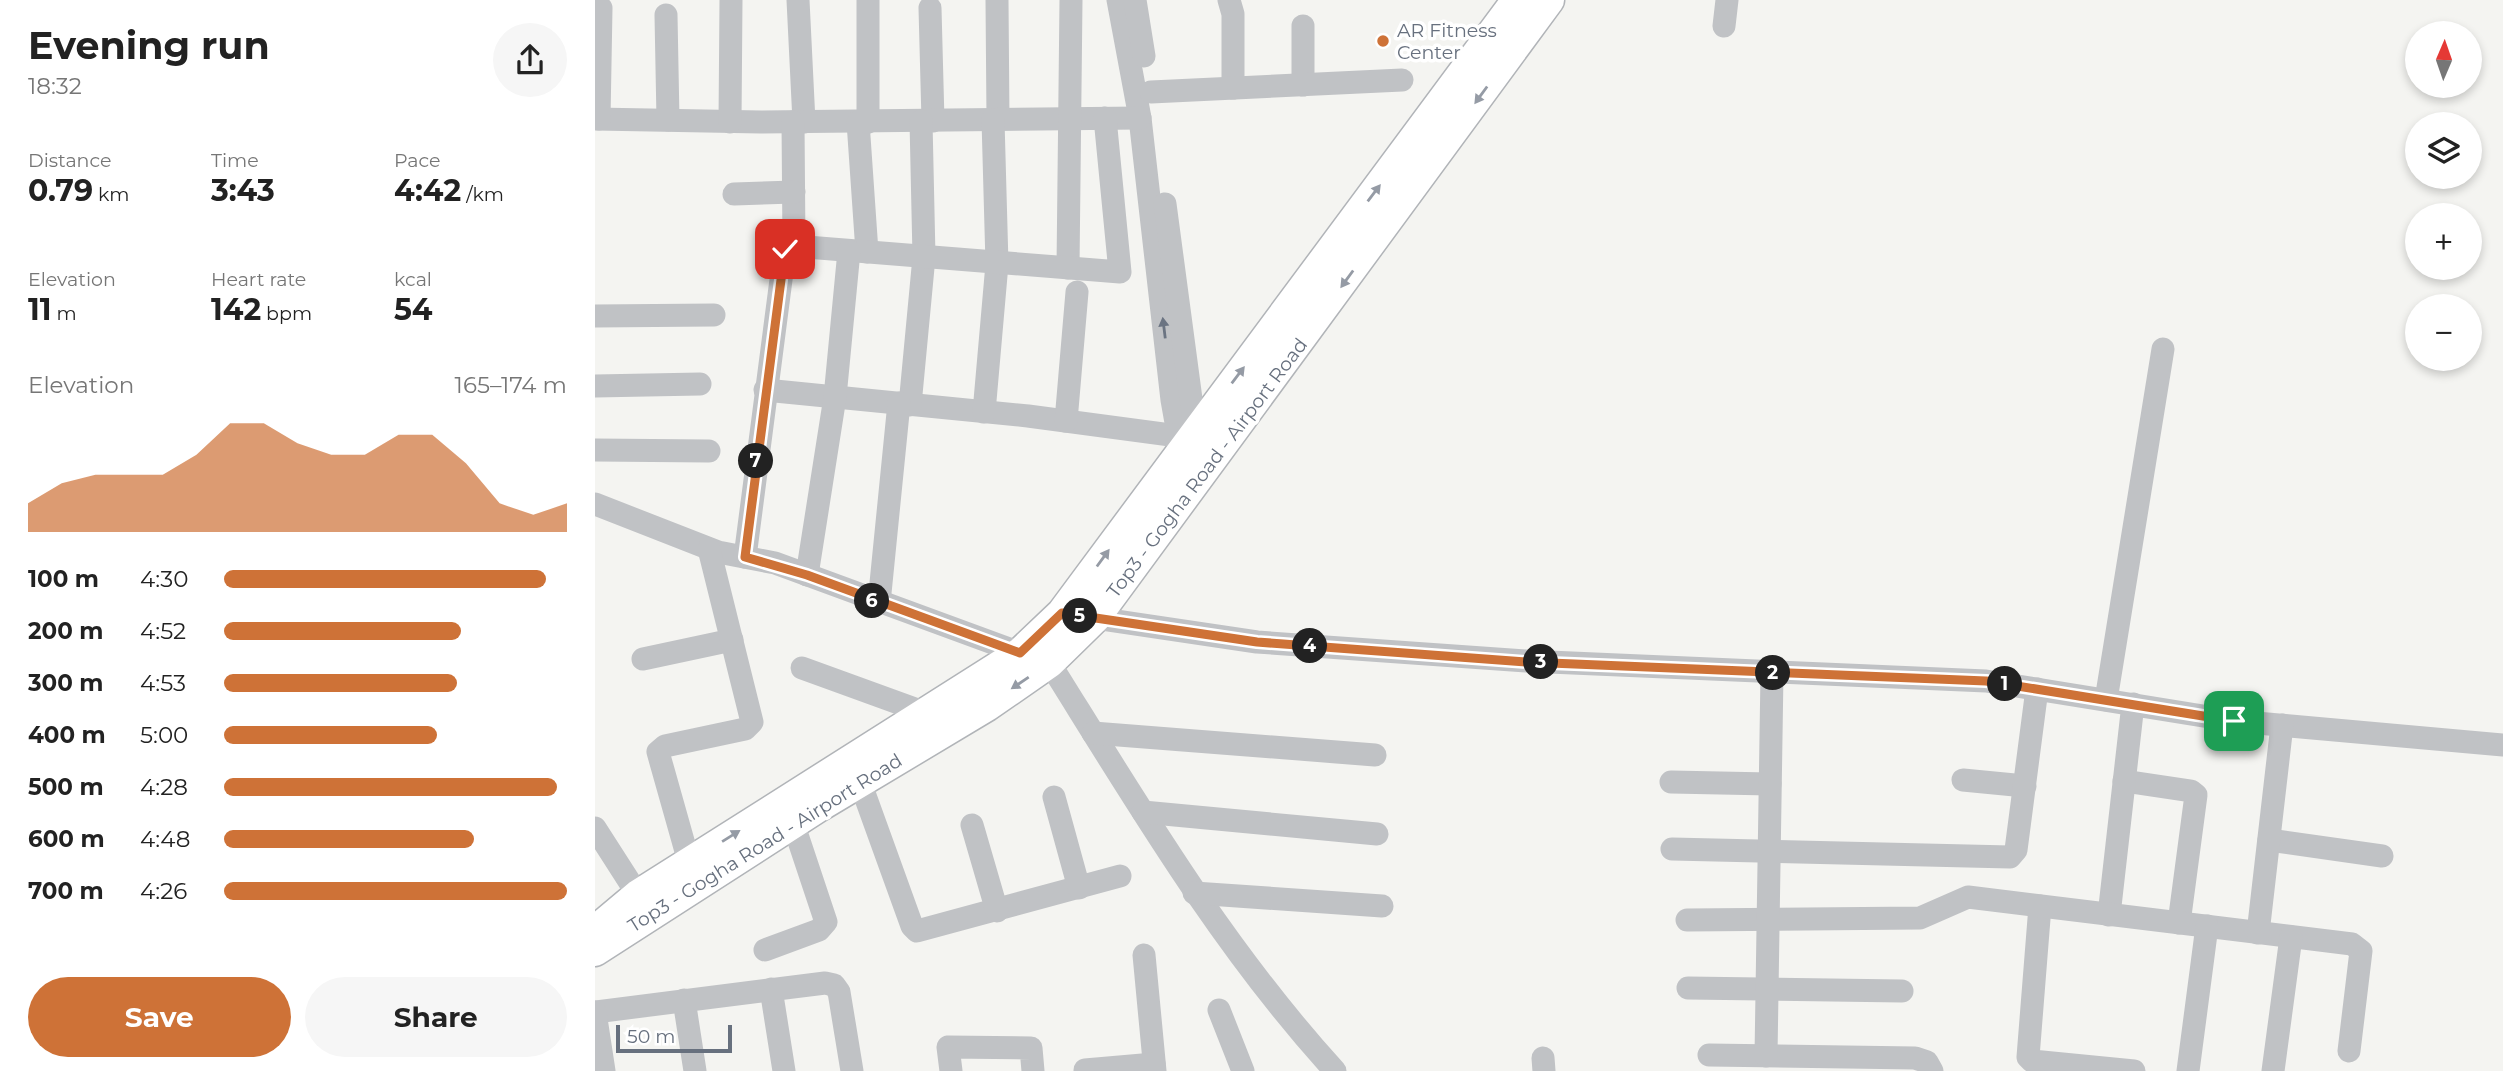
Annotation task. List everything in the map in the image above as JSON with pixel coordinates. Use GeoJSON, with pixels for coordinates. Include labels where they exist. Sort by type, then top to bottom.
{"type":"FeatureCollection","features":[{"type":"Feature","properties":{"kind":"main road"},"geometry":{"type":"LineString","coordinates":[[595,931],[638,895],[689,862],[926,713],[1035,652],[1185,440],[1517,0]]}},
{"type":"Feature","properties":{"kind":"main road","name":"Top3 - Gogha Road - Airport Road"},"geometry":{"type":"LineString","coordinates":[[595,951],[793,823],[987,706],[1035,652],[1095,618],[1549,0]]}},
{"type":"Feature","properties":{"kind":"street"},"geometry":{"type":"LineString","coordinates":[[730,122],[731,0]]}},
{"type":"Feature","properties":{"kind":"street"},"geometry":{"type":"LineString","coordinates":[[794,246],[794,192],[799,122],[798,0]]}},
{"type":"Feature","properties":{"kind":"street"},"geometry":{"type":"LineString","coordinates":[[984,412],[997,264],[997,0]]}},
{"type":"Feature","properties":{"kind":"street"},"geometry":{"type":"LineString","coordinates":[[1069,268],[1071,0]]}},
{"type":"Feature","properties":{"kind":"street"},"geometry":{"type":"LineString","coordinates":[[1118,0],[1140,118],[1185,440],[1196,483]]}},
{"type":"Feature","properties":{"kind":"street"},"geometry":{"type":"LineString","coordinates":[[1135,0],[1151,92],[1185,440]]}},
{"type":"Feature","properties":{"kind":"street"},"geometry":{"type":"LineString","coordinates":[[1229,0],[1233,14],[1233,88]]}},
{"type":"Feature","properties":{"kind":"street"},"geometry":{"type":"LineString","coordinates":[[1724,26],[1727,0]]}},
{"type":"Feature","properties":{"kind":"street"},"geometry":{"type":"LineString","coordinates":[[807,575],[858,252],[868,1]]}},
{"type":"Feature","properties":{"kind":"street"},"geometry":{"type":"LineString","coordinates":[[601,8],[597,119],[863,122],[1140,118]]}},
{"type":"Feature","properties":{"kind":"street"},"geometry":{"type":"LineString","coordinates":[[879,603],[924,257],[930,8]]}},
{"type":"Feature","properties":{"kind":"street"},"geometry":{"type":"LineString","coordinates":[[666,15],[668,120]]}},
{"type":"Feature","properties":{"kind":"street"},"geometry":{"type":"LineString","coordinates":[[1303,26],[1303,85]]}},
{"type":"Feature","properties":{"kind":"street"},"geometry":{"type":"LineString","coordinates":[[1151,92],[1402,80]]}},
{"type":"Feature","properties":{"kind":"street"},"geometry":{"type":"LineString","coordinates":[[745,557],[785,249],[794,246],[1119,272],[1105,118]]}},
{"type":"Feature","properties":{"kind":"street"},"geometry":{"type":"LineString","coordinates":[[734,194],[794,192]]}},
{"type":"Feature","properties":{"kind":"street"},"geometry":{"type":"LineString","coordinates":[[1066,421],[1077,292]]}},
{"type":"Feature","properties":{"kind":"street"},"geometry":{"type":"LineString","coordinates":[[595,316],[714,315]]}},
{"type":"Feature","properties":{"kind":"street"},"geometry":{"type":"LineString","coordinates":[[2106,700],[2163,349]]}},
{"type":"Feature","properties":{"kind":"street"},"geometry":{"type":"LineString","coordinates":[[595,386],[700,384]]}},
{"type":"Feature","properties":{"kind":"street"},"geometry":{"type":"LineString","coordinates":[[765,390],[1066,421],[1185,440]]}},
{"type":"Feature","properties":{"kind":"street"},"geometry":{"type":"LineString","coordinates":[[595,450],[709,451]]}},
{"type":"Feature","properties":{"kind":"street"},"geometry":{"type":"LineString","coordinates":[[595,504],[709,548],[807,575],[879,603],[1035,652],[1093,733],[1194,893],[1290,1022],[1335,1071]]}},
{"type":"Feature","properties":{"kind":"street"},"geometry":{"type":"LineString","coordinates":[[689,862],[658,752],[665,746],[751,725],[709,548]]}},
{"type":"Feature","properties":{"kind":"street"},"geometry":{"type":"LineString","coordinates":[[1062,613],[1257,642],[1526,662],[1986,681],[2234,721],[2503,745]]}},
{"type":"Feature","properties":{"kind":"street"},"geometry":{"type":"LineString","coordinates":[[643,659],[732,640]]}},
{"type":"Feature","properties":{"kind":"street"},"geometry":{"type":"LineString","coordinates":[[801,668],[926,713]]}},
{"type":"Feature","properties":{"kind":"street"},"geometry":{"type":"LineString","coordinates":[[1766,1056],[1772,673]]}},
{"type":"Feature","properties":{"kind":"street"},"geometry":{"type":"LineString","coordinates":[[1672,849],[2010,857],[2017,850],[2037,689]]}},
{"type":"Feature","properties":{"kind":"street"},"geometry":{"type":"LineString","coordinates":[[2109,915],[2133,704]]}},
{"type":"Feature","properties":{"kind":"street"},"geometry":{"type":"LineString","coordinates":[[2258,933],[2282,725]]}},
{"type":"Feature","properties":{"kind":"street"},"geometry":{"type":"LineString","coordinates":[[1093,733],[1375,755]]}},
{"type":"Feature","properties":{"kind":"street"},"geometry":{"type":"LineString","coordinates":[[1963,780],[2025,786]]}},
{"type":"Feature","properties":{"kind":"street"},"geometry":{"type":"LineString","coordinates":[[2124,781],[2191,791],[2196,795],[2179,923]]}},
{"type":"Feature","properties":{"kind":"street"},"geometry":{"type":"LineString","coordinates":[[860,782],[912,926],[917,931],[1120,876]]}},
{"type":"Feature","properties":{"kind":"street"},"geometry":{"type":"LineString","coordinates":[[1671,782],[1770,784]]}},
{"type":"Feature","properties":{"kind":"street"},"geometry":{"type":"LineString","coordinates":[[1054,797],[1079,888]]}},
{"type":"Feature","properties":{"kind":"street"},"geometry":{"type":"LineString","coordinates":[[1143,812],[1377,834]]}},
{"type":"Feature","properties":{"kind":"street"},"geometry":{"type":"LineString","coordinates":[[765,950],[819,930],[826,922],[793,823]]}},
{"type":"Feature","properties":{"kind":"street"},"geometry":{"type":"LineString","coordinates":[[972,825],[997,911]]}},
{"type":"Feature","properties":{"kind":"street"},"geometry":{"type":"LineString","coordinates":[[595,828],[638,895]]}},
{"type":"Feature","properties":{"kind":"street"},"geometry":{"type":"LineString","coordinates":[[2269,840],[2382,856]]}},
{"type":"Feature","properties":{"kind":"street"},"geometry":{"type":"LineString","coordinates":[[1194,893],[1382,906]]}},
{"type":"Feature","properties":{"kind":"street"},"geometry":{"type":"LineString","coordinates":[[1687,920],[1920,918],[1968,898],[2358,947],[2360,960],[2349,1051]]}},
{"type":"Feature","properties":{"kind":"street"},"geometry":{"type":"LineString","coordinates":[[2040,906],[2028,1057],[2032,1061],[2134,1071]]}},
{"type":"Feature","properties":{"kind":"street"},"geometry":{"type":"LineString","coordinates":[[2188,1071],[2207,926]]}},
{"type":"Feature","properties":{"kind":"street"},"geometry":{"type":"LineString","coordinates":[[2273,1071],[2291,937]]}},
{"type":"Feature","properties":{"kind":"street"},"geometry":{"type":"LineString","coordinates":[[1085,1070],[1154,1067],[1144,955]]}},
{"type":"Feature","properties":{"kind":"street"},"geometry":{"type":"LineString","coordinates":[[604,1071],[595,1012],[825,983],[834,985],[839,992],[852,1071]]}},
{"type":"Feature","properties":{"kind":"street"},"geometry":{"type":"LineString","coordinates":[[1689,988],[1902,991]]}},
{"type":"Feature","properties":{"kind":"street"},"geometry":{"type":"LineString","coordinates":[[771,989],[784,1071]]}},
{"type":"Feature","properties":{"kind":"street"},"geometry":{"type":"LineString","coordinates":[[684,1000],[695,1071]]}},
{"type":"Feature","properties":{"kind":"street"},"geometry":{"type":"LineString","coordinates":[[1219,1010],[1243,1071]]}},
{"type":"Feature","properties":{"kind":"street"},"geometry":{"type":"LineString","coordinates":[[951,1071],[948,1047],[1031,1048],[1033,1071]]}},
{"type":"Feature","properties":{"kind":"street"},"geometry":{"type":"LineString","coordinates":[[1709,1055],[1915,1058],[1927,1062],[1932,1071]]}},
{"type":"Feature","properties":{"kind":"place","name":"AR Fitness Center"},"geometry":{"type":"Point","coordinates":[1383,41]}},
{"type":"Feature","properties":{"kind":"route"},"geometry":{"type":"LineString","coordinates":[[785,249],[745,557],[807,575],[1020,653],[1062,613],[1257,642],[1526,662],[1986,681],[2234,721]]}}]}
